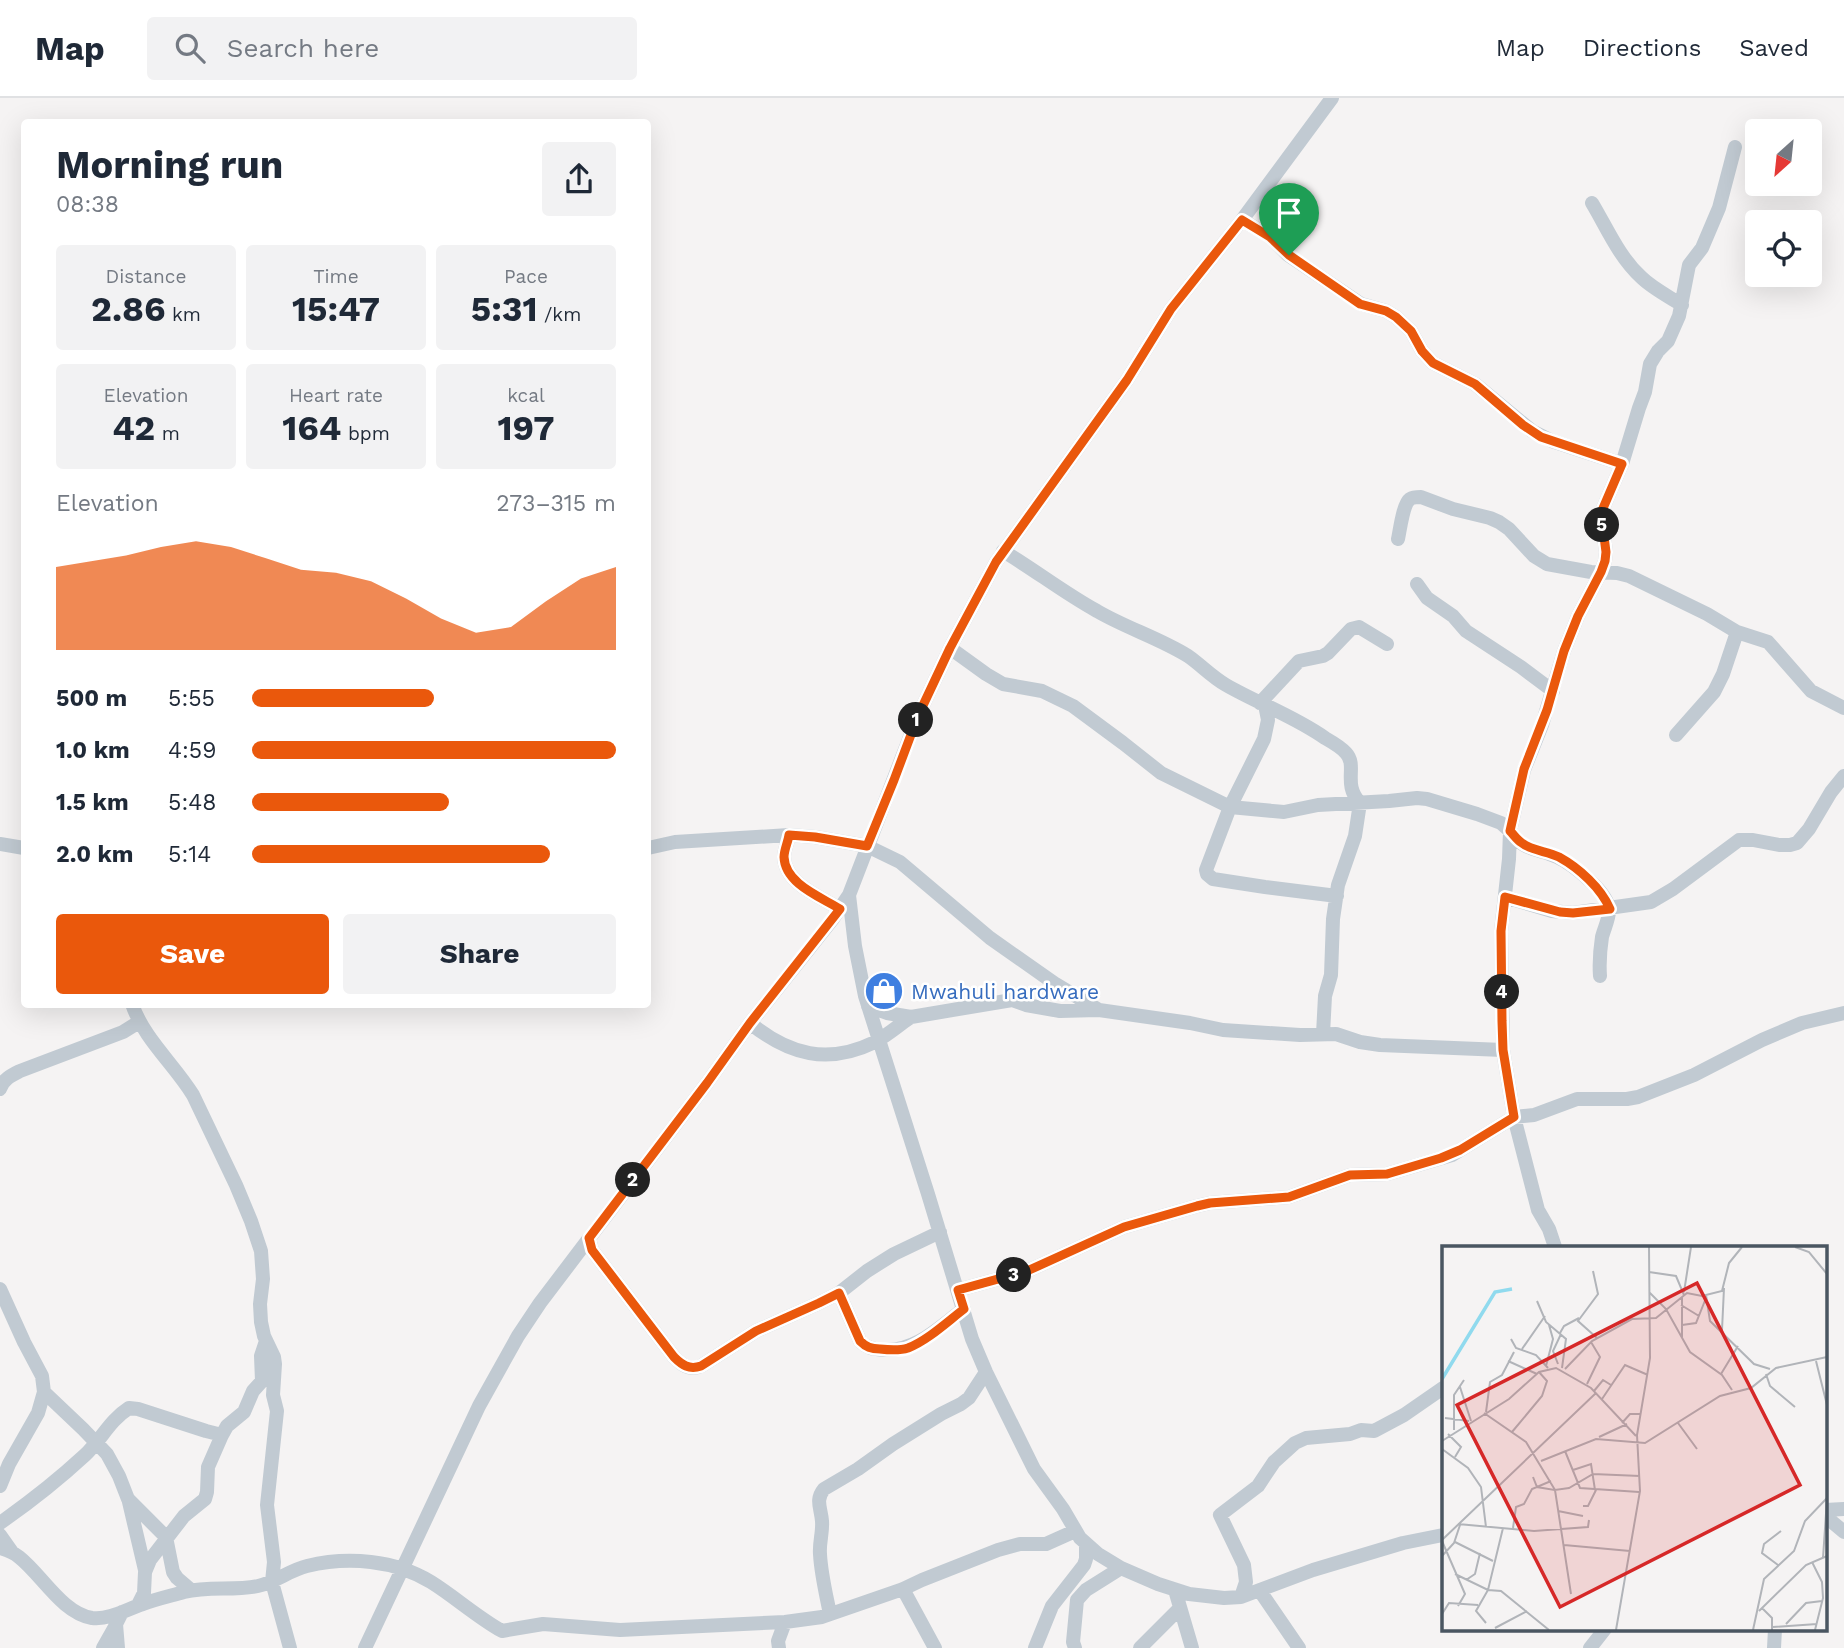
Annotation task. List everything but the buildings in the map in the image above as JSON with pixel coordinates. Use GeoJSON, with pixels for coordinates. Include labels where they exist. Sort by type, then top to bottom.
{"type":"FeatureCollection","features":[{"type":"Feature","properties":{"kind":"street"},"geometry":{"type":"LineString","coordinates":[[365,1648],[479,1406],[518,1336],[750,1023],[849,895],[918,716],[950,648],[1003,551],[1127,380],[1171,309],[1242,220],[1332,98]]}},
{"type":"Feature","properties":{"kind":"street"},"geometry":{"type":"LineString","coordinates":[[1555,1246],[1549,1228],[1538,1210],[1514,1117],[1503,1050],[1501,931],[1510,831],[1524,769],[1542,725],[1564,651],[1578,616],[1601,572],[1606,552],[1601,513],[1622,464],[1645,392],[1650,364],[1668,341],[1679,316],[1689,264],[1702,248],[1719,208],[1735,147]]}},
{"type":"Feature","properties":{"kind":"street"},"geometry":{"type":"LineString","coordinates":[[1592,203],[1621,254],[1642,279],[1682,305]]}},
{"type":"Feature","properties":{"kind":"street"},"geometry":{"type":"LineString","coordinates":[[1242,220],[1270,237],[1289,255],[1360,304],[1386,311],[1396,317],[1411,331],[1427,358],[1475,384],[1532,431],[1552,441],[1622,464]]}},
{"type":"Feature","properties":{"kind":"street"},"geometry":{"type":"LineString","coordinates":[[1398,538],[1405,504],[1410,499],[1421,497],[1499,522],[1534,556],[1547,564],[1629,576],[1707,614],[1737,632],[1768,642],[1811,691],[1844,708]]}},
{"type":"Feature","properties":{"kind":"street"},"geometry":{"type":"LineString","coordinates":[[1003,551],[1099,613],[1162,642],[1188,657],[1214,678],[1300,720],[1346,753],[1350,763],[1352,792],[1360,803],[1355,836],[1341,876],[1333,919],[1331,975],[1325,996],[1323,1034]]}},
{"type":"Feature","properties":{"kind":"street"},"geometry":{"type":"LineString","coordinates":[[1417,584],[1427,598],[1453,616],[1466,631],[1553,691]]}},
{"type":"Feature","properties":{"kind":"street"},"geometry":{"type":"LineString","coordinates":[[1263,704],[1299,661],[1328,653],[1355,626],[1387,645]]}},
{"type":"Feature","properties":{"kind":"street"},"geometry":{"type":"LineString","coordinates":[[1676,735],[1714,692],[1737,632]]}},
{"type":"Feature","properties":{"kind":"street"},"geometry":{"type":"LineString","coordinates":[[950,648],[1003,684],[1042,691],[1073,706],[1161,773],[1230,807],[1284,813],[1318,805],[1427,799],[1501,823],[1520,843],[1566,862],[1602,893],[1610,909],[1599,961],[1600,976]]}},
{"type":"Feature","properties":{"kind":"street"},"geometry":{"type":"LineString","coordinates":[[1263,704],[1268,720],[1264,739],[1230,807],[1206,870],[1210,877],[1337,896]]}},
{"type":"Feature","properties":{"kind":"street"},"geometry":{"type":"LineString","coordinates":[[1505,897],[1573,913],[1651,902],[1739,840],[1779,845],[1797,843],[1844,776]]}},
{"type":"Feature","properties":{"kind":"street"},"geometry":{"type":"LineString","coordinates":[[789,835],[784,858],[791,877],[797,884],[840,909]]}},
{"type":"Feature","properties":{"kind":"street"},"geometry":{"type":"LineString","coordinates":[[651,847],[675,842],[789,835],[867,846],[900,862],[999,944],[1054,983],[1099,1010]]}},
{"type":"Feature","properties":{"kind":"street"},"geometry":{"type":"LineString","coordinates":[[0,844],[21,848]]}},
{"type":"Feature","properties":{"kind":"street"},"geometry":{"type":"LineString","coordinates":[[1509,859],[1528,847]]}},
{"type":"Feature","properties":{"kind":"street"},"geometry":{"type":"LineString","coordinates":[[849,895],[855,946],[868,1006],[972,1339],[1034,1469],[1086,1544],[1121,1568],[1175,1590],[1206,1597],[1241,1597],[1313,1570],[1403,1543],[1442,1535]]}},
{"type":"Feature","properties":{"kind":"street"},"geometry":{"type":"LineString","coordinates":[[868,1006],[911,1017],[1012,1000],[1060,1011],[1099,1010],[1223,1030],[1300,1035],[1336,1034],[1380,1045],[1503,1050]]}},
{"type":"Feature","properties":{"kind":"street"},"geometry":{"type":"LineString","coordinates":[[134,1008],[139,1022],[185,1082],[209,1126],[251,1221],[262,1258],[262,1330],[274,1357],[273,1395],[277,1414],[267,1504],[274,1562],[272,1581],[290,1648]]}},
{"type":"Feature","properties":{"kind":"street"},"geometry":{"type":"LineString","coordinates":[[958,1290],[1027,1271],[1124,1227],[1197,1206],[1289,1197],[1350,1175],[1387,1174],[1460,1150],[1514,1117],[1534,1115],[1577,1099],[1638,1097],[1694,1075],[1758,1041],[1802,1023],[1844,1013]]}},
{"type":"Feature","properties":{"kind":"street"},"geometry":{"type":"LineString","coordinates":[[750,1023],[778,1043],[795,1051],[831,1054],[849,1052],[878,1040],[911,1017]]}},
{"type":"Feature","properties":{"kind":"street"},"geometry":{"type":"LineString","coordinates":[[0,1089],[10,1076],[20,1071],[123,1032],[139,1022]]}},
{"type":"Feature","properties":{"kind":"street"},"geometry":{"type":"LineString","coordinates":[[589,1238],[592,1250],[665,1346],[689,1368],[701,1366],[756,1331],[839,1293],[887,1258],[940,1232]]}},
{"type":"Feature","properties":{"kind":"street"},"geometry":{"type":"LineString","coordinates":[[0,1289],[40,1371],[44,1392],[37,1413],[0,1486]]}},
{"type":"Feature","properties":{"kind":"street"},"geometry":{"type":"LineString","coordinates":[[839,1293],[860,1341],[872,1349],[899,1350],[909,1347],[964,1309]]}},
{"type":"Feature","properties":{"kind":"street"},"geometry":{"type":"LineString","coordinates":[[145,1572],[153,1555],[184,1516],[205,1499],[208,1467],[222,1435],[227,1426],[244,1412],[253,1391],[262,1381],[261,1356],[266,1341]]}},
{"type":"Feature","properties":{"kind":"street"},"geometry":{"type":"LineString","coordinates":[[830,1614],[821,1571],[822,1520],[818,1502],[820,1494],[875,1455],[966,1401],[986,1372]]}},
{"type":"Feature","properties":{"kind":"street"},"geometry":{"type":"LineString","coordinates":[[1241,1597],[1246,1582],[1244,1565],[1220,1516],[1258,1486],[1273,1462],[1295,1443],[1306,1438],[1350,1434],[1361,1430],[1374,1431],[1404,1415],[1442,1389]]}},
{"type":"Feature","properties":{"kind":"street"},"geometry":{"type":"LineString","coordinates":[[44,1392],[113,1462],[128,1499],[145,1572],[144,1594],[138,1605]]}},
{"type":"Feature","properties":{"kind":"street"},"geometry":{"type":"LineString","coordinates":[[0,1523],[50,1487],[96,1443],[113,1420],[129,1408],[222,1435]]}},
{"type":"Feature","properties":{"kind":"street"},"geometry":{"type":"LineString","coordinates":[[128,1499],[166,1538],[173,1572],[191,1590]]}},
{"type":"Feature","properties":{"kind":"street"},"geometry":{"type":"LineString","coordinates":[[1826,1510],[1844,1509]]}},
{"type":"Feature","properties":{"kind":"street"},"geometry":{"type":"LineString","coordinates":[[1826,1517],[1844,1532]]}},
{"type":"Feature","properties":{"kind":"street"},"geometry":{"type":"LineString","coordinates":[[103,1648],[119,1618],[138,1605],[191,1590],[251,1587],[305,1566],[335,1562],[388,1564],[402,1568],[428,1580],[502,1630],[543,1624],[620,1630],[785,1622],[822,1617],[903,1589],[998,1550],[1020,1544],[1046,1544],[1075,1531]]}},
{"type":"Feature","properties":{"kind":"street"},"geometry":{"type":"LineString","coordinates":[[0,1535],[6,1550],[20,1557],[77,1613],[90,1618],[119,1618]]}},
{"type":"Feature","properties":{"kind":"street"},"geometry":{"type":"LineString","coordinates":[[1035,1648],[1052,1606],[1087,1559],[1086,1544]]}},
{"type":"Feature","properties":{"kind":"street"},"geometry":{"type":"LineString","coordinates":[[1075,1648],[1073,1642],[1077,1600],[1086,1590],[1121,1568]]}},
{"type":"Feature","properties":{"kind":"street"},"geometry":{"type":"LineString","coordinates":[[903,1589],[935,1648]]}},
{"type":"Feature","properties":{"kind":"street"},"geometry":{"type":"LineString","coordinates":[[1175,1590],[1192,1648]]}},
{"type":"Feature","properties":{"kind":"street"},"geometry":{"type":"LineString","coordinates":[[1260,1591],[1299,1648]]}},
{"type":"Feature","properties":{"kind":"street"},"geometry":{"type":"LineString","coordinates":[[1140,1648],[1180,1608]]}},
{"type":"Feature","properties":{"kind":"street"},"geometry":{"type":"LineString","coordinates":[[118,1648],[119,1618]]}},
{"type":"Feature","properties":{"kind":"street"},"geometry":{"type":"LineString","coordinates":[[779,1648],[778,1641],[785,1622]]}},
{"type":"Feature","properties":{"kind":"street"},"geometry":{"type":"LineString","coordinates":[[1590,1648],[1604,1630]]}},
{"type":"Feature","properties":{"kind":"street"},"geometry":{"type":"LineString","coordinates":[[1773,1648],[1775,1630]]}},
{"type":"Feature","properties":{"kind":"place","name":"Mwahuli hardware"},"geometry":{"type":"Point","coordinates":[884,991]}},
{"type":"Feature","properties":{"kind":"route"},"geometry":{"type":"LineString","coordinates":[[1242,220],[1275,240],[1289,255],[1360,304],[1386,311],[1396,317],[1411,331],[1422,351],[1433,363],[1475,384],[1541,437],[1622,464],[1601,513],[1605,561],[1564,651],[1547,710],[1524,769],[1510,831],[1520,843],[1566,862],[1602,893],[1610,909],[1560,912],[1505,897],[1501,931],[1503,1050],[1514,1117],[1451,1155],[1387,1174],[1350,1175],[1289,1197],[1197,1206],[1124,1227],[1027,1271],[958,1290],[964,1309],[909,1347],[890,1350],[864,1346],[839,1293],[756,1331],[701,1366],[686,1367],[674,1357],[592,1250],[589,1238],[750,1023],[840,909],[797,884],[791,877],[784,858],[789,835],[867,846],[918,716],[950,648],[996,562],[1127,380],[1171,309],[1242,220]]}}]}
